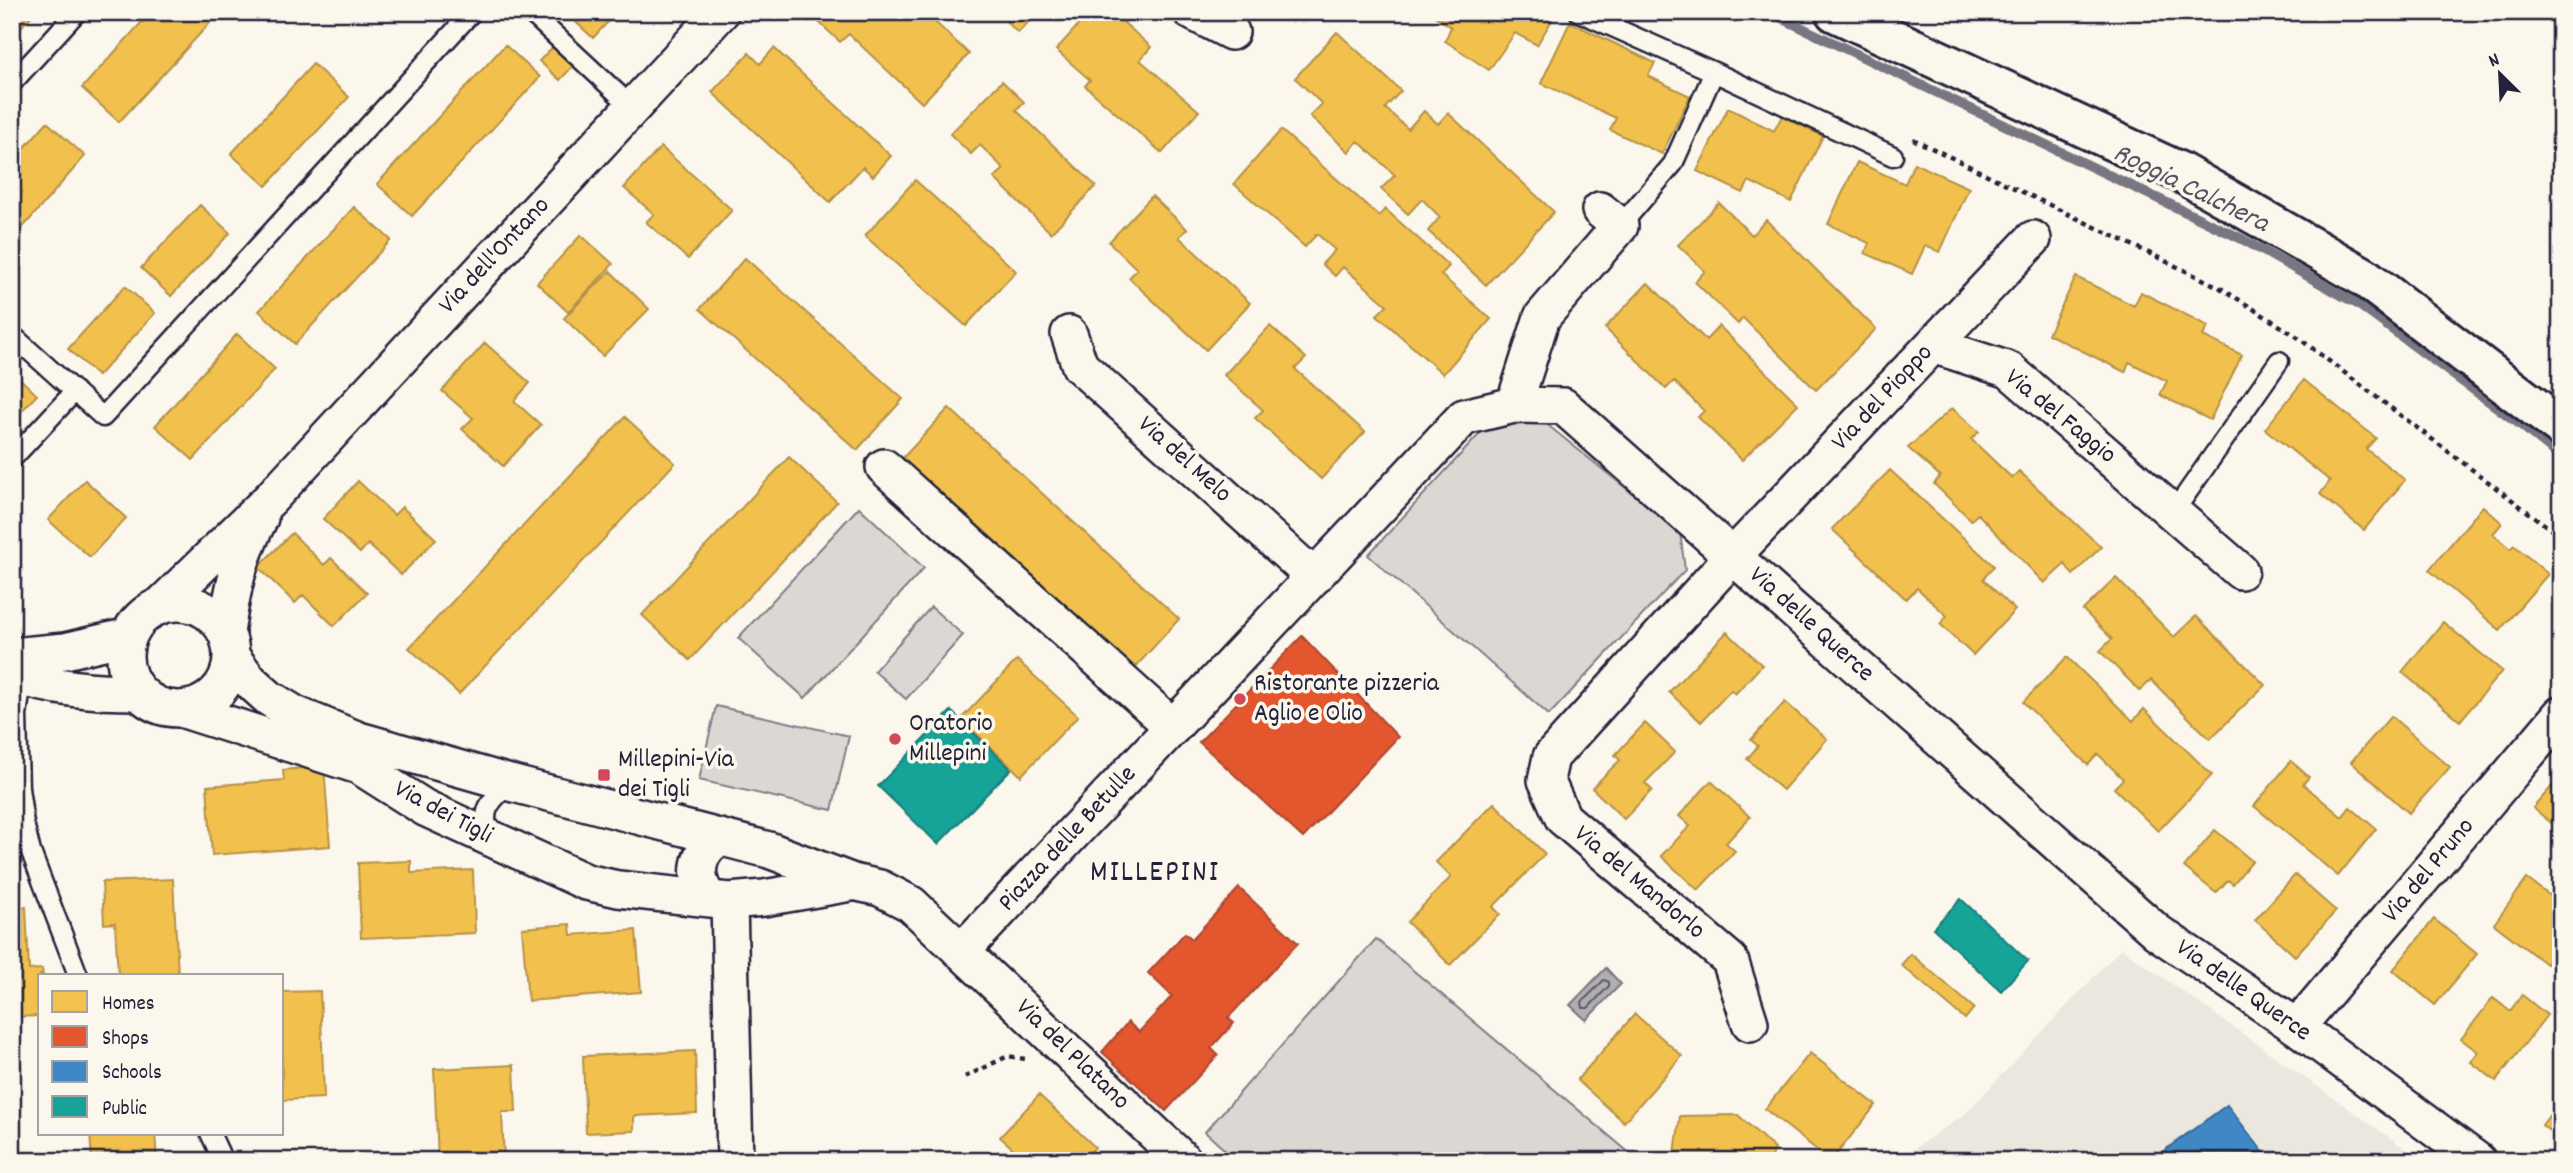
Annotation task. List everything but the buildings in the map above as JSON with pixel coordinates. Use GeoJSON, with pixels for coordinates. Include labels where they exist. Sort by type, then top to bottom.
{"type":"FeatureCollection","features":[{"type":"Feature","properties":{"kind":"street","name":"Via dell'Ontano"},"geometry":{"type":"LineString","coordinates":[[159,607],[270,499],[721,12]]}},
{"type":"Feature","properties":{"kind":"street"},"geometry":{"type":"LineString","coordinates":[[1192,12],[1231,32]]}},
{"type":"Feature","properties":{"kind":"street"},"geometry":{"type":"LineString","coordinates":[[1835,12],[2180,172],[2364,277],[2561,428]]}},
{"type":"Feature","properties":{"kind":"street"},"geometry":{"type":"LineString","coordinates":[[1514,405],[1542,317],[1610,218]]}},
{"type":"Feature","properties":{"kind":"street","name":"Via del Pioppo"},"geometry":{"type":"LineString","coordinates":[[1733,556],[2033,239]]}},
{"type":"Feature","properties":{"kind":"street","name":"Via del Melo"},"geometry":{"type":"LineString","coordinates":[[1069,334],[1080,366],[1314,577]]}},
{"type":"Feature","properties":{"kind":"street","name":"Via del Faggio"},"geometry":{"type":"LineString","coordinates":[[1933,345],[2009,370],[2240,571]]}},
{"type":"Feature","properties":{"kind":"street","name":"Via delle Querce"},"geometry":{"type":"LineString","coordinates":[[1173,727],[1464,417],[1514,405],[1563,405],[2158,932],[2297,1027],[2478,1161]]}},
{"type":"Feature","properties":{"kind":"street"},"geometry":{"type":"LineString","coordinates":[[884,467],[1173,727]]}},
{"type":"Feature","properties":{"kind":"street","name":"Via dell'Ontano"},"geometry":{"type":"LineString","coordinates":[[229,644],[238,568],[247,543],[270,499]]}},
{"type":"Feature","properties":{"kind":"street","name":"Via del Mandorlo"},"geometry":{"type":"LineString","coordinates":[[1733,556],[1552,757],[1546,780],[1563,818],[1730,960],[1750,1023]]}},
{"type":"Feature","properties":{"kind":"street"},"geometry":{"type":"LineString","coordinates":[[178,604],[200,608],[219,622],[229,644],[229,671],[220,689],[204,702],[181,709],[157,705],[139,692],[131,681],[126,667],[129,636],[144,616],[159,607],[178,604]]}},
{"type":"Feature","properties":{"kind":"street"},"geometry":{"type":"LineString","coordinates":[[19,665],[129,636]]}},
{"type":"Feature","properties":{"kind":"street","name":"Via dei Tigli"},"geometry":{"type":"LineString","coordinates":[[229,644],[250,681],[295,714],[359,740],[510,783],[720,836],[769,850],[853,882],[880,888],[911,904],[963,950]]}},
{"type":"Feature","properties":{"kind":"street"},"geometry":{"type":"LineString","coordinates":[[19,665],[60,687],[99,692],[139,692]]}},
{"type":"Feature","properties":{"kind":"street","name":"Via dei Tigli"},"geometry":{"type":"LineString","coordinates":[[181,709],[359,766],[425,808],[586,882],[618,889],[719,900],[764,898],[853,882]]}},
{"type":"Feature","properties":{"kind":"street","name":"Via del Pruno"},"geometry":{"type":"LineString","coordinates":[[2297,1027],[2561,714]]}},
{"type":"Feature","properties":{"kind":"street","name":"Piazza delle Betulle"},"geometry":{"type":"LineString","coordinates":[[963,950],[1173,727]]}},
{"type":"Feature","properties":{"kind":"street"},"geometry":{"type":"LineString","coordinates":[[720,836],[701,854],[698,880],[719,900],[735,1161]]}},
{"type":"Feature","properties":{"kind":"street"},"geometry":{"type":"LineString","coordinates":[[764,898],[772,885],[775,868],[769,850]]}},
{"type":"Feature","properties":{"kind":"street","name":"Via del Platano"},"geometry":{"type":"LineString","coordinates":[[963,950],[1164,1154]]}},
{"type":"Feature","properties":{"kind":"lane"},"geometry":{"type":"LineString","coordinates":[[12,83],[77,12]]}},
{"type":"Feature","properties":{"kind":"lane"},"geometry":{"type":"LineString","coordinates":[[12,335],[103,417],[472,12]]}},
{"type":"Feature","properties":{"kind":"lane"},"geometry":{"type":"LineString","coordinates":[[530,12],[632,107]]}},
{"type":"Feature","properties":{"kind":"lane"},"geometry":{"type":"LineString","coordinates":[[1579,12],[1893,156]]}},
{"type":"Feature","properties":{"kind":"lane"},"geometry":{"type":"LineString","coordinates":[[1610,218],[1673,164],[1714,72]]}},
{"type":"Feature","properties":{"kind":"lane"},"geometry":{"type":"LineString","coordinates":[[2173,513],[2279,360]]}},
{"type":"Feature","properties":{"kind":"lane"},"geometry":{"type":"LineString","coordinates":[[12,458],[75,391]]}},
{"type":"Feature","properties":{"kind":"lane"},"geometry":{"type":"LineString","coordinates":[[19,665],[19,788],[24,822],[31,852],[78,974]]}},
{"type":"Feature","properties":{"kind":"lane"},"geometry":{"type":"LineString","coordinates":[[491,840],[484,822],[492,800],[510,783]]}},
{"type":"Feature","properties":{"kind":"lane"},"geometry":{"type":"LineString","coordinates":[[210,1134],[223,1161]]}},
{"type":"Feature","properties":{"kind":"path"},"geometry":{"type":"LineString","coordinates":[[1909,138],[2219,287],[2296,336],[2561,537]]}},
{"type":"Feature","properties":{"kind":"path"},"geometry":{"type":"LineString","coordinates":[[965,1077],[1008,1056],[1032,1060]]}},
{"type":"Feature","properties":{"kind":"shaded area"},"geometry":{"type":"Polygon","coordinates":[[[1539,418],[1680,532],[1685,570],[1549,715],[1368,555],[1485,428],[1539,418]]]}},
{"type":"Feature","properties":{"kind":"shaded area"},"geometry":{"type":"Polygon","coordinates":[[[859,507],[924,568],[805,698],[738,638],[859,507]]]}},
{"type":"Feature","properties":{"kind":"shaded area"},"geometry":{"type":"Polygon","coordinates":[[[931,607],[963,635],[906,699],[874,671],[931,607]]]}},
{"type":"Feature","properties":{"kind":"shaded area"},"geometry":{"type":"Polygon","coordinates":[[[716,706],[849,736],[832,810],[699,780],[716,706]]]}},
{"type":"Feature","properties":{"kind":"shaded area"},"geometry":{"type":"Polygon","coordinates":[[[1376,939],[1639,1161],[1237,1161],[1205,1132],[1376,939]]]}},
{"type":"Feature","properties":{"kind":"shaded area"},"geometry":{"type":"Polygon","coordinates":[[[2121,948],[2423,1161],[1896,1161],[1965,1114],[2121,948]]]}},
{"type":"Feature","properties":{"kind":"water"},"geometry":{"type":"Polygon","coordinates":[[[1606,968],[1621,984],[1586,1020],[1570,1005],[1606,968]]]}},
{"type":"Feature","properties":{"kind":"waterway","name":"Roggia Calchera"},"geometry":{"type":"LineString","coordinates":[[1769,12],[2242,239],[2359,305],[2521,425],[2561,458]]}},
{"type":"Feature","properties":{"kind":"place","name":"Ristorante pizzeria Aglio e Olio"},"geometry":{"type":"Point","coordinates":[1240,699]}},
{"type":"Feature","properties":{"kind":"place","name":"Oratorio Millepini"},"geometry":{"type":"Point","coordinates":[895,739]}},
{"type":"Feature","properties":{"kind":"place","name":"Millepini-Via dei Tigli"},"geometry":{"type":"Point","coordinates":[604,775]}},
{"type":"Feature","properties":{"kind":"district","name":"MILLEPINI"},"geometry":{"type":"Point","coordinates":[1155,874]}}]}
